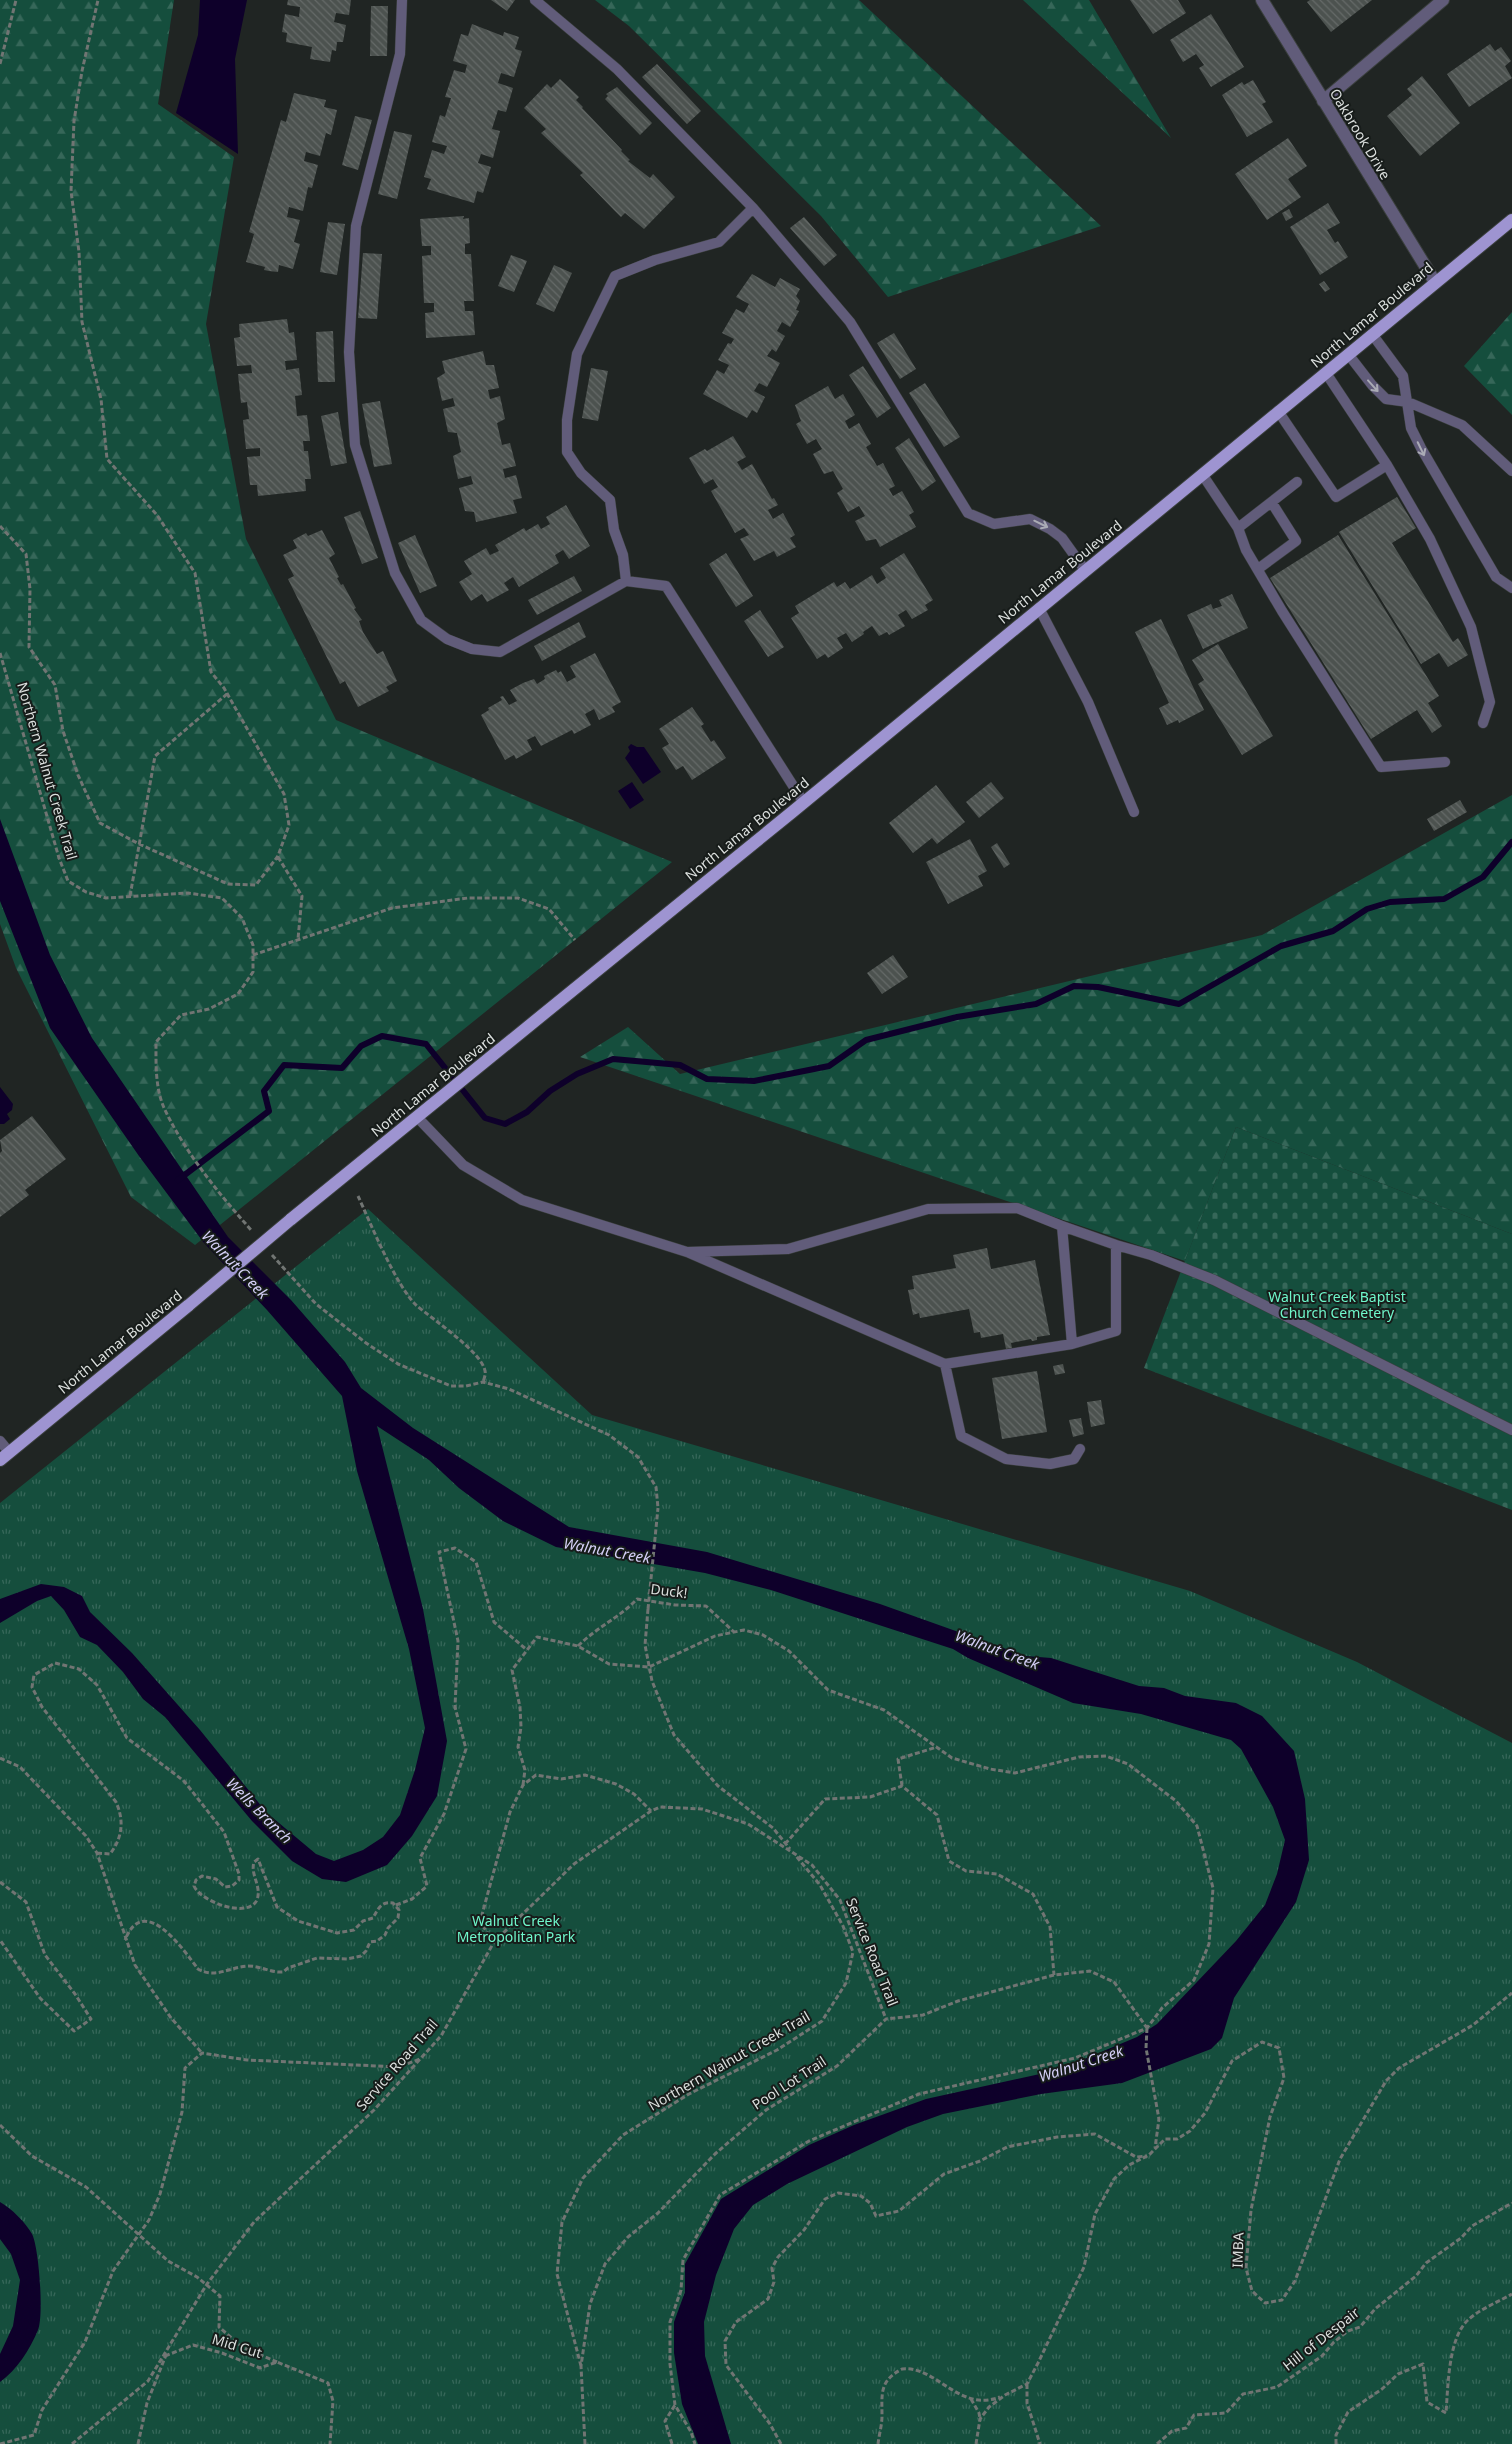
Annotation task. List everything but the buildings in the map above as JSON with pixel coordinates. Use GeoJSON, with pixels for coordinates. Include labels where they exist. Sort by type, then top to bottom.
{"type":"FeatureCollection","features":[{"type":"Feature","properties":{"kind":"main road","name":"North Lamar Boulevard"},"geometry":{"type":"LineString","coordinates":[[5,1456],[290,1220],[804,803],[1512,220]]}},
{"type":"Feature","properties":{"kind":"street","name":"Oakbrook Drive"},"geometry":{"type":"LineString","coordinates":[[1262,0],[1435,282]]}},
{"type":"Feature","properties":{"kind":"street"},"geometry":{"type":"LineString","coordinates":[[1323,101],[1443,0]]}},
{"type":"Feature","properties":{"kind":"lane"},"geometry":{"type":"LineString","coordinates":[[402,0],[400,54],[356,226],[349,352],[355,445],[395,573],[421,620],[447,639],[472,649],[500,652],[626,581],[666,586],[804,803]]}},
{"type":"Feature","properties":{"kind":"lane"},"geometry":{"type":"LineString","coordinates":[[534,0],[617,69],[753,208],[850,322],[968,513],[994,524],[1030,519],[1050,528],[1062,538],[1085,570]]}},
{"type":"Feature","properties":{"kind":"lane"},"geometry":{"type":"LineString","coordinates":[[626,581],[623,555],[614,530],[610,500],[582,473],[567,452],[567,420],[577,354],[615,276],[655,260],[719,242],[753,208]]}},
{"type":"Feature","properties":{"kind":"lane"},"geometry":{"type":"LineString","coordinates":[[1372,334],[1403,376],[1411,428],[1427,461],[1496,577],[1512,588]]}},
{"type":"Feature","properties":{"kind":"lane"},"geometry":{"type":"LineString","coordinates":[[1348,354],[1372,385],[1386,399],[1408,402],[1462,425],[1512,471]]}},
{"type":"Feature","properties":{"kind":"lane"},"geometry":{"type":"LineString","coordinates":[[1326,373],[1387,465],[1430,539],[1471,627],[1490,702],[1483,723]]}},
{"type":"Feature","properties":{"kind":"lane"},"geometry":{"type":"LineString","coordinates":[[1278,412],[1336,497],[1387,465]]}},
{"type":"Feature","properties":{"kind":"lane"},"geometry":{"type":"LineString","coordinates":[[1202,474],[1238,528],[1246,550],[1282,611],[1381,767],[1445,762]]}},
{"type":"Feature","properties":{"kind":"lane"},"geometry":{"type":"LineString","coordinates":[[1238,528],[1272,504],[1297,482]]}},
{"type":"Feature","properties":{"kind":"lane"},"geometry":{"type":"LineString","coordinates":[[1258,569],[1296,541],[1272,504]]}},
{"type":"Feature","properties":{"kind":"lane"},"geometry":{"type":"LineString","coordinates":[[1039,608],[1088,702],[1134,812]]}},
{"type":"Feature","properties":{"kind":"lane"},"geometry":{"type":"LineString","coordinates":[[420,1115],[463,1165],[522,1200],[687,1252],[945,1364],[1072,1344],[1116,1331],[1116,1245]]}},
{"type":"Feature","properties":{"kind":"lane"},"geometry":{"type":"LineString","coordinates":[[687,1252],[788,1249],[928,1209],[1017,1208],[1116,1245],[1151,1255],[1214,1280],[1512,1430]]}},
{"type":"Feature","properties":{"kind":"lane"},"geometry":{"type":"LineString","coordinates":[[1062,1226],[1072,1344]]}},
{"type":"Feature","properties":{"kind":"lane"},"geometry":{"type":"LineString","coordinates":[[945,1364],[961,1436],[1006,1459],[1050,1464],[1074,1459],[1080,1450]]}},
{"type":"Feature","properties":{"kind":"lane"},"geometry":{"type":"LineString","coordinates":[[0,1441],[5,1456]]}},
{"type":"Feature","properties":{"kind":"path"},"geometry":{"type":"LineString","coordinates":[[0,64],[16,0]]}},
{"type":"Feature","properties":{"kind":"path"},"geometry":{"type":"LineString","coordinates":[[0,526],[26,554],[30,589],[28,647],[55,685],[63,731],[78,775],[100,823],[139,844],[228,884],[256,885],[278,856],[289,826],[284,794],[227,694],[211,672],[195,573],[157,516],[107,459],[100,399],[82,322],[79,252],[71,191],[74,121],[98,0]]}},
{"type":"Feature","properties":{"kind":"path","name":"Northern Walnut Creek Trail"},"geometry":{"type":"LineString","coordinates":[[0,653],[59,858],[68,881],[86,892],[106,898],[188,893],[222,898],[242,918],[254,944],[253,972],[238,994],[209,1009],[181,1016],[156,1042],[156,1073],[164,1109],[188,1148],[225,1201],[258,1238]]}},
{"type":"Feature","properties":{"kind":"path"},"geometry":{"type":"LineString","coordinates":[[130,896],[155,756],[227,694]]}},
{"type":"Feature","properties":{"kind":"path"},"geometry":{"type":"LineString","coordinates":[[278,856],[302,896],[298,939]]}},
{"type":"Feature","properties":{"kind":"path"},"geometry":{"type":"LineString","coordinates":[[253,954],[392,908],[468,898],[518,898],[549,909],[575,940]]}},
{"type":"Feature","properties":{"kind":"path"},"geometry":{"type":"LineString","coordinates":[[358,1196],[395,1272],[414,1302],[434,1321],[465,1344],[480,1359],[485,1371],[483,1382]]}},
{"type":"Feature","properties":{"kind":"path"},"geometry":{"type":"LineString","coordinates":[[271,1253],[316,1304],[366,1343],[398,1364],[451,1386],[466,1386],[483,1382],[509,1390],[609,1436],[638,1457],[656,1487],[658,1508],[645,1646],[652,1681],[674,1735],[718,1786],[773,1828],[784,1844],[825,1799],[870,1797],[902,1786]]}},
{"type":"Feature","properties":{"kind":"path"},"geometry":{"type":"LineString","coordinates":[[396,1905],[412,1900],[427,1886],[420,1858],[444,1814],[466,1749],[455,1708],[458,1641],[439,1552],[455,1548],[476,1562],[494,1622],[527,1650]]}},
{"type":"Feature","properties":{"kind":"path","name":"Duck!"},"geometry":{"type":"LineString","coordinates":[[578,1646],[603,1625],[623,1614],[637,1599],[675,1605],[706,1606],[735,1632]]}},
{"type":"Feature","properties":{"kind":"path"},"geometry":{"type":"LineString","coordinates":[[494,1942],[480,1922],[510,1812],[523,1785],[525,1770],[518,1747],[521,1727],[520,1707],[512,1670],[537,1637],[578,1646],[609,1664],[649,1667],[715,1636],[744,1630],[763,1635],[789,1651],[828,1690],[884,1710],[952,1758],[990,1769],[1015,1773],[1080,1757],[1106,1756],[1128,1764],[1176,1802],[1197,1826],[1213,1888],[1210,1944],[1194,1980],[1162,2008],[1147,2028],[1076,2058],[919,2094],[809,2141],[720,2195],[683,2260],[681,2290],[670,2322],[670,2364],[675,2405],[691,2432],[695,2444]]}},
{"type":"Feature","properties":{"kind":"path"},"geometry":{"type":"LineString","coordinates":[[97,1853],[110,1854],[116,1846],[122,1816],[116,1802],[42,1707],[32,1686],[34,1675],[55,1663],[79,1669],[97,1685],[127,1738],[184,1781],[224,1832],[239,1874],[239,1880],[232,1886],[225,1887],[216,1879],[202,1876],[196,1880],[194,1886],[203,1897],[225,1906],[244,1908],[252,1906],[256,1901],[258,1893],[258,1884],[252,1870],[254,1862],[258,1859],[276,1906],[298,1921],[337,1933],[349,1932],[354,1930],[363,1921],[373,1918],[381,1905],[390,1902],[396,1905],[399,1910],[398,1918],[392,1923],[382,1939],[370,1942],[366,1951],[361,1956],[347,1959],[317,1958],[288,1968],[284,1972],[276,1973],[260,1967],[248,1966],[218,1973],[204,1972],[198,1968],[171,1934],[155,1924],[140,1923],[129,1930],[125,1940]]}},
{"type":"Feature","properties":{"kind":"path"},"geometry":{"type":"LineString","coordinates":[[937,1747],[898,1759],[902,1786],[937,1815],[949,1861],[966,1871],[997,1874],[1033,1894],[1050,1927],[1054,1975]]}},
{"type":"Feature","properties":{"kind":"path"},"geometry":{"type":"LineString","coordinates":[[0,1758],[20,1767],[86,1836],[97,1853],[135,1965],[171,2018],[202,2053],[247,2060],[399,2068],[420,2059]]}},
{"type":"Feature","properties":{"kind":"path"},"geometry":{"type":"LineString","coordinates":[[523,1785],[536,1775],[561,1779],[585,1775],[616,1784],[634,1794],[651,1811]]}},
{"type":"Feature","properties":{"kind":"path","name":"Service Road Trail"},"geometry":{"type":"LineString","coordinates":[[72,2444],[148,2381],[206,2284],[254,2222],[374,2110],[441,2036],[494,1942],[574,1864],[651,1811],[660,1807],[702,1809],[748,1824],[784,1844],[812,1865],[840,1900],[886,2019]]}},
{"type":"Feature","properties":{"kind":"path","name":"Northern Walnut Creek Trail"},"geometry":{"type":"LineString","coordinates":[[581,2366],[558,2274],[562,2222],[583,2178],[623,2135],[689,2094],[777,2050],[822,2021],[846,1983],[853,1952],[843,1926],[820,1885],[793,1852]]}},
{"type":"Feature","properties":{"kind":"path"},"geometry":{"type":"LineString","coordinates":[[0,1882],[26,1902],[45,1955],[75,1994],[91,2019],[74,2031],[40,1998],[0,1940]]}},
{"type":"Feature","properties":{"kind":"path"},"geometry":{"type":"LineString","coordinates":[[886,2019],[923,2015],[958,2002],[1054,1975],[1090,1971],[1114,1982],[1147,2028],[1146,2048],[1148,2064],[1159,2119],[1154,2149],[1149,2155],[1129,2165],[1114,2179],[1101,2200],[1091,2225],[1091,2240],[1084,2267],[1027,2384],[1027,2403],[1040,2444]]}},
{"type":"Feature","properties":{"kind":"path","name":"IMBA"},"geometry":{"type":"LineString","coordinates":[[1154,2149],[1165,2139],[1177,2139],[1190,2131],[1206,2113],[1232,2061],[1262,2042],[1279,2048],[1284,2078],[1270,2117],[1251,2210],[1246,2268],[1252,2291],[1265,2303],[1282,2300],[1295,2281],[1340,2159],[1386,2081],[1399,2068],[1473,2025],[1512,1993]]}},
{"type":"Feature","properties":{"kind":"path","name":"Pool Lot Trail"},"geometry":{"type":"LineString","coordinates":[[585,2444],[581,2366],[590,2304],[605,2264],[628,2237],[658,2213],[715,2154],[766,2110],[837,2066],[886,2019]]}},
{"type":"Feature","properties":{"kind":"path"},"geometry":{"type":"LineString","coordinates":[[0,2444],[34,2435],[42,2410],[86,2342],[113,2271],[149,2220],[160,2194],[182,2112],[185,2068],[202,2053]]}},
{"type":"Feature","properties":{"kind":"path"},"geometry":{"type":"LineString","coordinates":[[0,2125],[32,2156],[86,2186],[168,2261],[206,2284],[220,2296],[219,2327],[242,2347],[277,2362]]}},
{"type":"Feature","properties":{"kind":"path"},"geometry":{"type":"LineString","coordinates":[[781,2444],[770,2424],[726,2364],[725,2340],[736,2322],[768,2299],[774,2282],[772,2268],[778,2257],[804,2230],[825,2198],[838,2193],[861,2196],[870,2203],[876,2216],[899,2211],[944,2174],[980,2161],[1007,2147],[1058,2137],[1095,2134],[1136,2157],[1149,2155]]}},
{"type":"Feature","properties":{"kind":"path","name":"Hill of Despair"},"geometry":{"type":"LineString","coordinates":[[1156,2444],[1172,2431],[1186,2428],[1194,2415],[1226,2413],[1243,2394],[1277,2387],[1322,2356],[1334,2342],[1348,2331],[1360,2327],[1375,2309],[1416,2276],[1426,2263],[1461,2238],[1472,2226],[1512,2203]]}},
{"type":"Feature","properties":{"kind":"path"},"geometry":{"type":"LineString","coordinates":[[1336,2444],[1336,2435],[1348,2412],[1382,2389],[1398,2374],[1422,2364],[1426,2402],[1446,2413],[1450,2369],[1458,2334],[1468,2320],[1512,2294]]}},
{"type":"Feature","properties":{"kind":"path"},"geometry":{"type":"LineString","coordinates":[[138,2444],[147,2403],[169,2345]]}},
{"type":"Feature","properties":{"kind":"path","name":"Mid Cut"},"geometry":{"type":"LineString","coordinates":[[165,2356],[193,2345],[222,2353],[260,2368],[277,2362],[328,2383],[333,2401],[330,2444]]}},
{"type":"Feature","properties":{"kind":"path"},"geometry":{"type":"LineString","coordinates":[[878,2444],[883,2414],[880,2403],[882,2391],[888,2379],[902,2369],[920,2370],[946,2388],[971,2399],[992,2400],[1027,2384]]}},
{"type":"Feature","properties":{"kind":"path"},"geometry":{"type":"LineString","coordinates":[[980,2418],[1005,2395]]}},
{"type":"Feature","properties":{"kind":"path"},"geometry":{"type":"LineString","coordinates":[[971,2399],[980,2418],[976,2444]]}},
{"type":"Feature","properties":{"kind":"path"},"geometry":{"type":"LineString","coordinates":[[672,2444],[666,2421],[675,2405]]}},
{"type":"Feature","properties":{"kind":"green space"},"geometry":{"type":"Polygon","coordinates":[[[0,0],[174,0],[158,104],[234,157],[206,324],[246,539],[336,720],[672,862],[195,1245],[131,1197],[16,968],[0,924],[0,0]]]}},
{"type":"Feature","properties":{"kind":"green space"},"geometry":{"type":"Polygon","coordinates":[[[595,0],[859,0],[1101,226],[888,297],[821,216],[629,26],[595,0]]]}},
{"type":"Feature","properties":{"kind":"green space"},"geometry":{"type":"Polygon","coordinates":[[[1023,0],[1089,0],[1171,138],[1023,0]]]}},
{"type":"Feature","properties":{"kind":"green space"},"geometry":{"type":"Polygon","coordinates":[[[1512,312],[1512,415],[1464,366],[1512,312]]]}},
{"type":"Feature","properties":{"kind":"green space"},"geometry":{"type":"Polygon","coordinates":[[[1512,795],[1512,1234],[1236,1127],[1185,1261],[580,1057],[628,1027],[680,1074],[1262,935],[1512,795]]]}},
{"type":"Feature","properties":{"kind":"green space","name":"Walnut Creek Baptist Church Cemetery"},"geometry":{"type":"Polygon","coordinates":[[[1236,1127],[1512,1234],[1512,1510],[1144,1368],[1236,1127]]]}},
{"type":"Feature","properties":{"kind":"green space","name":"Walnut Creek Metropolitan Park"},"geometry":{"type":"Polygon","coordinates":[[[368,1209],[592,1415],[1190,1591],[1357,1662],[1512,1743],[1512,2444],[0,2444],[0,1503],[368,1209]]]}},
{"type":"Feature","properties":{"kind":"water"},"geometry":{"type":"Polygon","coordinates":[[[200,0],[247,0],[235,59],[238,154],[176,113],[198,35],[200,0]]]}},
{"type":"Feature","properties":{"kind":"water"},"geometry":{"type":"Polygon","coordinates":[[[631,744],[637,747],[644,747],[661,772],[643,784],[625,758],[630,751],[628,747],[631,744]]]}},
{"type":"Feature","properties":{"kind":"water"},"geometry":{"type":"Polygon","coordinates":[[[632,782],[644,800],[630,809],[618,791],[632,782]]]}},
{"type":"Feature","properties":{"kind":"water"},"geometry":{"type":"Polygon","coordinates":[[[0,819],[50,955],[92,1038],[228,1237],[291,1300],[345,1362],[361,1388],[413,1428],[569,1527],[707,1552],[880,1604],[1026,1656],[1051,1658],[1139,1686],[1164,1688],[1185,1696],[1236,1703],[1262,1716],[1294,1751],[1305,1799],[1309,1860],[1296,1902],[1234,1998],[1222,2038],[1211,2049],[1122,2083],[1041,2094],[943,2114],[907,2127],[787,2184],[753,2205],[734,2229],[716,2275],[704,2322],[705,2356],[731,2444],[698,2444],[682,2404],[674,2353],[674,2322],[685,2292],[685,2264],[721,2199],[809,2145],[854,2125],[926,2099],[1058,2070],[1137,2037],[1157,2024],[1236,1941],[1265,1905],[1277,1874],[1285,1840],[1273,1807],[1241,1749],[1231,1740],[1141,1714],[1073,1703],[968,1658],[953,1649],[771,1590],[705,1573],[556,1547],[503,1521],[459,1488],[429,1460],[377,1426],[423,1609],[447,1741],[437,1796],[412,1836],[387,1865],[346,1882],[322,1879],[292,1861],[252,1821],[165,1717],[143,1699],[123,1672],[97,1645],[80,1637],[64,1610],[51,1596],[37,1601],[0,1623],[0,1599],[41,1584],[64,1587],[82,1596],[90,1612],[132,1653],[200,1730],[267,1813],[316,1854],[334,1861],[363,1850],[383,1837],[400,1815],[415,1770],[425,1728],[409,1649],[357,1471],[342,1396],[267,1310],[204,1243],[139,1156],[50,1028],[0,901],[0,819]]]}},
{"type":"Feature","properties":{"kind":"water"},"geometry":{"type":"Polygon","coordinates":[[[0,1087],[13,1104],[12,1110],[7,1114],[10,1119],[4,1124],[0,1124],[0,1087]]]}},
{"type":"Feature","properties":{"kind":"water"},"geometry":{"type":"Polygon","coordinates":[[[0,2202],[18,2216],[26,2225],[35,2241],[39,2266],[41,2311],[38,2330],[27,2352],[0,2382],[0,2354],[13,2326],[20,2280],[11,2254],[0,2239],[0,2202]]]}},
{"type":"Feature","properties":{"kind":"waterway"},"geometry":{"type":"LineString","coordinates":[[178,1180],[269,1111],[264,1091],[284,1065],[342,1068],[361,1046],[382,1036],[426,1044],[485,1118],[505,1124],[527,1112],[550,1091],[577,1074],[613,1059],[680,1065],[707,1079],[754,1081],[829,1066],[866,1040],[957,1017],[1036,1004],[1074,986],[1098,987],[1179,1004],[1281,946],[1333,931],[1367,909],[1390,902],[1444,899],[1483,877],[1512,842]]}},
{"type":"Feature","properties":{"kind":"water label","name":"Walnut Creek"},"geometry":{"type":"Point","coordinates":[235,1265]}},
{"type":"Feature","properties":{"kind":"water label","name":"Walnut Creek"},"geometry":{"type":"Point","coordinates":[607,1551]}},
{"type":"Feature","properties":{"kind":"water label","name":"Walnut Creek"},"geometry":{"type":"Point","coordinates":[997,1650]}},
{"type":"Feature","properties":{"kind":"water label","name":"Wells Branch"},"geometry":{"type":"Point","coordinates":[259,1811]}},
{"type":"Feature","properties":{"kind":"water label","name":"Walnut Creek"},"geometry":{"type":"Point","coordinates":[1081,2064]}}]}
